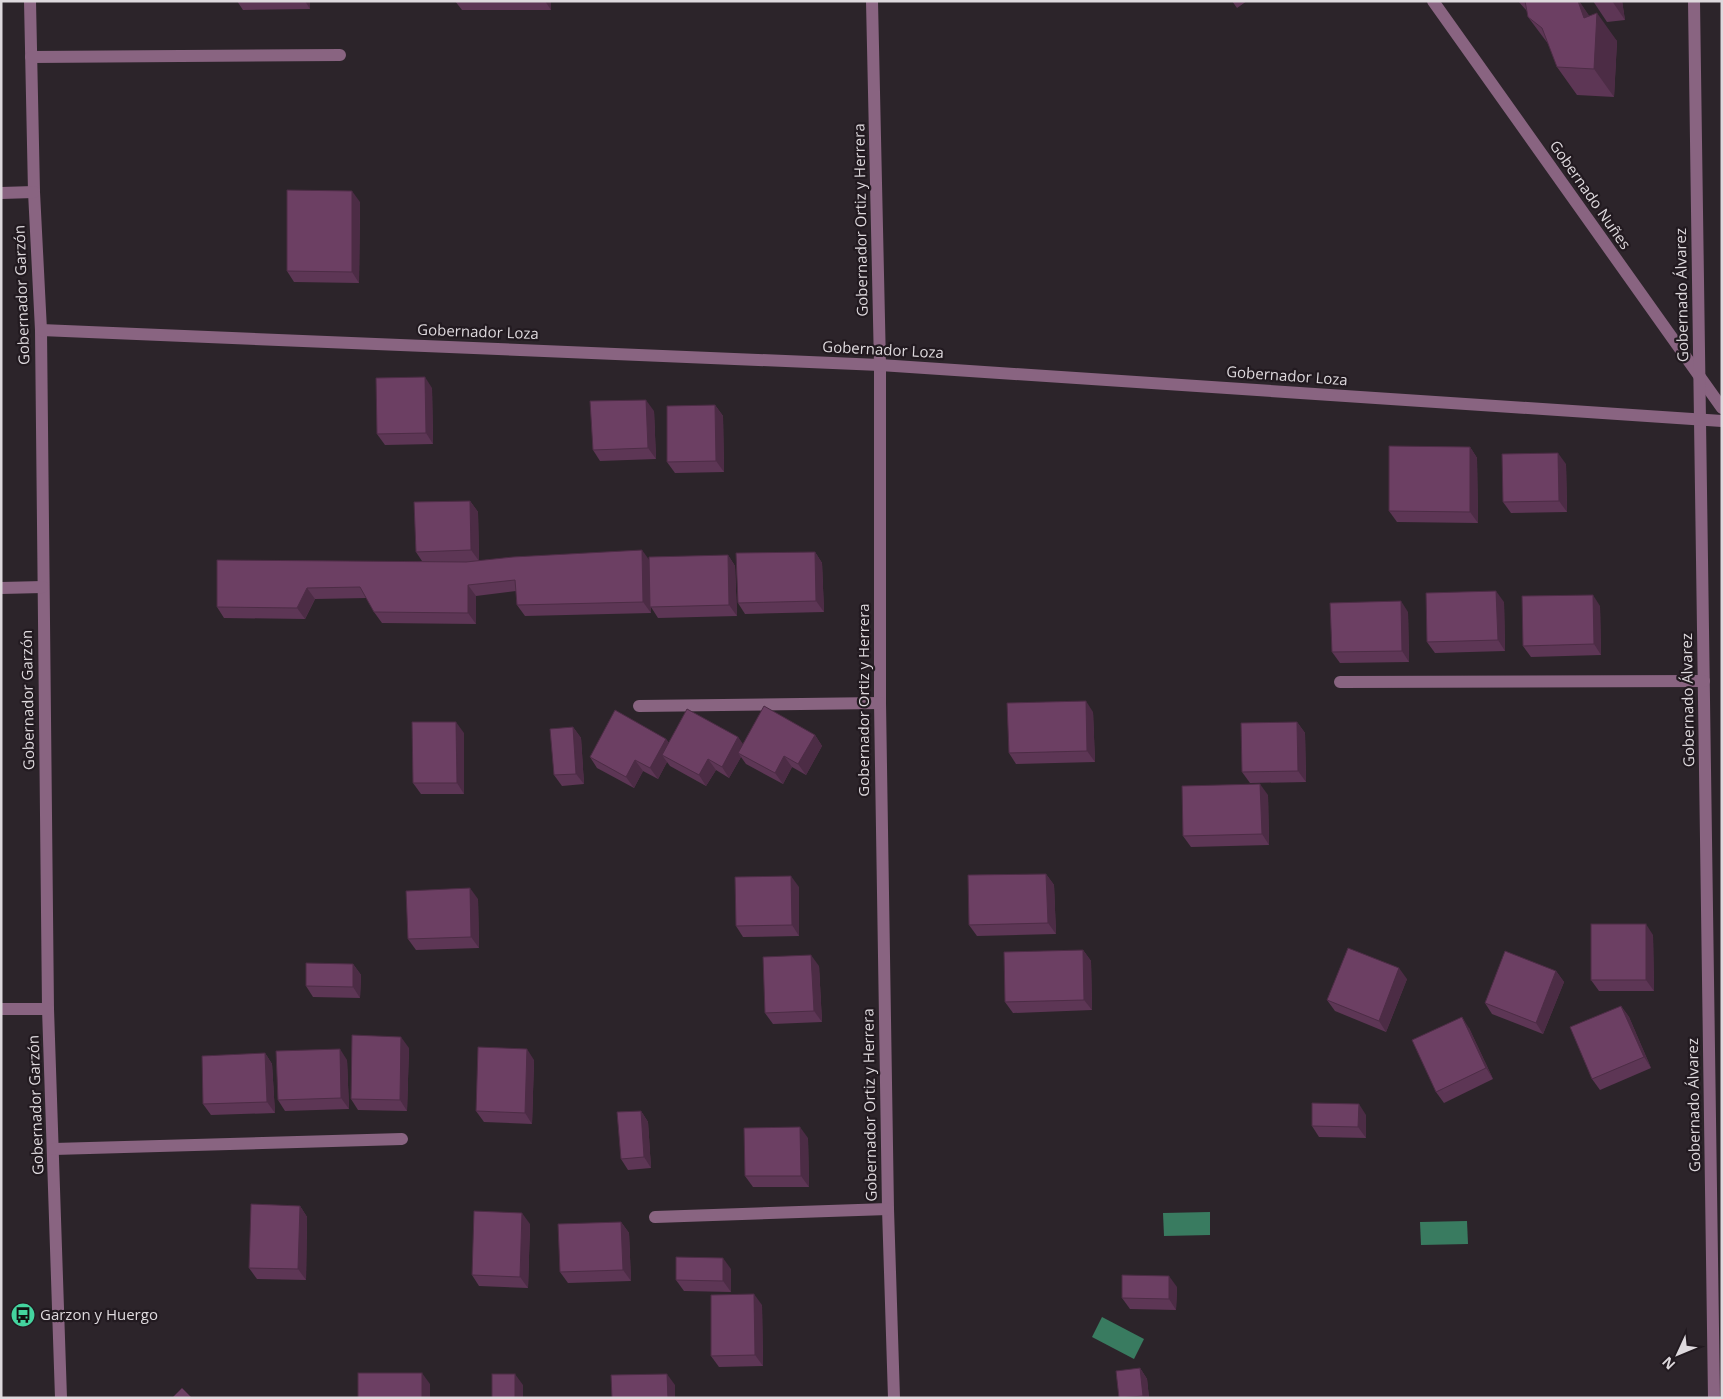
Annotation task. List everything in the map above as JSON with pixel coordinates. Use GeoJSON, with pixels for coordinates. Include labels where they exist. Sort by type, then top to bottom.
{"type":"FeatureCollection","features":[{"type":"Feature","properties":{"kind":"street","name":"Gobernador Garzón"},"geometry":{"type":"LineString","coordinates":[[30,1],[34,192],[41,330],[48,1009],[61,1398]]}},
{"type":"Feature","properties":{"kind":"street","name":"Gobernador Ortiz y Herrera"},"geometry":{"type":"LineString","coordinates":[[872,1],[880,366],[880,703],[888,1209],[894,1398]]}},
{"type":"Feature","properties":{"kind":"street","name":"Gobernado Nuñes"},"geometry":{"type":"LineString","coordinates":[[1433,1],[1722,408]]}},
{"type":"Feature","properties":{"kind":"street","name":"Gobernado Álvarez"},"geometry":{"type":"LineString","coordinates":[[1694,1],[1714,1398]]}},
{"type":"Feature","properties":{"kind":"street"},"geometry":{"type":"LineString","coordinates":[[31,57],[340,55]]}},
{"type":"Feature","properties":{"kind":"street"},"geometry":{"type":"LineString","coordinates":[[1,193],[34,192]]}},
{"type":"Feature","properties":{"kind":"street","name":"Gobernador Loza"},"geometry":{"type":"LineString","coordinates":[[41,330],[880,366],[1722,421]]}},
{"type":"Feature","properties":{"kind":"street"},"geometry":{"type":"LineString","coordinates":[[1,588],[43,587]]}},
{"type":"Feature","properties":{"kind":"street"},"geometry":{"type":"LineString","coordinates":[[1340,682],[1704,681]]}},
{"type":"Feature","properties":{"kind":"street"},"geometry":{"type":"LineString","coordinates":[[639,706],[880,703]]}},
{"type":"Feature","properties":{"kind":"street"},"geometry":{"type":"LineString","coordinates":[[1,1009],[48,1009]]}},
{"type":"Feature","properties":{"kind":"street"},"geometry":{"type":"LineString","coordinates":[[54,1150],[402,1139]]}},
{"type":"Feature","properties":{"kind":"street"},"geometry":{"type":"LineString","coordinates":[[655,1218],[888,1209]]}},
{"type":"Feature","properties":{"kind":"shaded area"},"geometry":{"type":"Polygon","coordinates":[[[1210,1212],[1210,1235],[1164,1236],[1163,1213],[1210,1212]]]}},
{"type":"Feature","properties":{"kind":"shaded area"},"geometry":{"type":"Polygon","coordinates":[[[1467,1221],[1468,1244],[1421,1245],[1420,1222],[1467,1221]]]}},
{"type":"Feature","properties":{"kind":"shaded area"},"geometry":{"type":"Polygon","coordinates":[[[1102,1317],[1144,1339],[1134,1359],[1092,1337],[1102,1317]]]}},
{"type":"Feature","properties":{"kind":"building"},"geometry":{"type":"Polygon","coordinates":[[[1525,1],[1578,1],[1584,18],[1597,13],[1594,69],[1557,67],[1542,28],[1528,17],[1525,1]]]}},
{"type":"Feature","properties":{"kind":"building"},"geometry":{"type":"Polygon","coordinates":[[[287,190],[352,191],[352,272],[287,271],[287,190]]]}},
{"type":"Feature","properties":{"kind":"building"},"geometry":{"type":"Polygon","coordinates":[[[425,377],[426,433],[377,434],[376,378],[425,377]]]}},
{"type":"Feature","properties":{"kind":"building"},"geometry":{"type":"Polygon","coordinates":[[[646,400],[648,448],[593,450],[590,401],[646,400]]]}},
{"type":"Feature","properties":{"kind":"building"},"geometry":{"type":"Polygon","coordinates":[[[715,405],[716,461],[667,462],[667,406],[715,405]]]}},
{"type":"Feature","properties":{"kind":"building"},"geometry":{"type":"Polygon","coordinates":[[[1389,446],[1470,447],[1470,512],[1389,511],[1389,446]]]}},
{"type":"Feature","properties":{"kind":"building"},"geometry":{"type":"Polygon","coordinates":[[[1558,453],[1559,501],[1503,502],[1502,454],[1558,453]]]}},
{"type":"Feature","properties":{"kind":"building"},"geometry":{"type":"Polygon","coordinates":[[[470,501],[471,550],[416,552],[414,502],[470,501]]]}},
{"type":"Feature","properties":{"kind":"building"},"geometry":{"type":"Polygon","coordinates":[[[642,550],[643,602],[517,605],[515,580],[468,585],[468,613],[374,612],[360,587],[307,588],[297,608],[217,607],[217,560],[466,562],[513,557],[642,550]]]}},
{"type":"Feature","properties":{"kind":"building"},"geometry":{"type":"Polygon","coordinates":[[[815,552],[816,601],[738,603],[736,553],[815,552]]]}},
{"type":"Feature","properties":{"kind":"building"},"geometry":{"type":"Polygon","coordinates":[[[728,555],[729,605],[650,607],[649,557],[728,555]]]}},
{"type":"Feature","properties":{"kind":"building"},"geometry":{"type":"Polygon","coordinates":[[[1496,591],[1498,640],[1427,642],[1426,593],[1496,591]]]}},
{"type":"Feature","properties":{"kind":"building"},"geometry":{"type":"Polygon","coordinates":[[[1593,595],[1594,644],[1523,646],[1522,596],[1593,595]]]}},
{"type":"Feature","properties":{"kind":"building"},"geometry":{"type":"Polygon","coordinates":[[[1401,601],[1402,651],[1332,652],[1330,603],[1401,601]]]}},
{"type":"Feature","properties":{"kind":"building"},"geometry":{"type":"Polygon","coordinates":[[[1086,701],[1087,751],[1009,753],[1007,703],[1086,701]]]}},
{"type":"Feature","properties":{"kind":"building"},"geometry":{"type":"Polygon","coordinates":[[[764,706],[815,735],[798,764],[784,756],[775,773],[738,753],[764,706]]]}},
{"type":"Feature","properties":{"kind":"building"},"geometry":{"type":"Polygon","coordinates":[[[687,709],[738,737],[722,767],[708,759],[699,775],[662,755],[687,709]]]}},
{"type":"Feature","properties":{"kind":"building"},"geometry":{"type":"Polygon","coordinates":[[[615,710],[666,739],[650,768],[635,760],[626,777],[590,757],[615,710]]]}},
{"type":"Feature","properties":{"kind":"building"},"geometry":{"type":"Polygon","coordinates":[[[412,722],[456,722],[457,783],[413,783],[412,722]]]}},
{"type":"Feature","properties":{"kind":"building"},"geometry":{"type":"Polygon","coordinates":[[[1297,722],[1298,771],[1242,772],[1241,723],[1297,722]]]}},
{"type":"Feature","properties":{"kind":"building"},"geometry":{"type":"Polygon","coordinates":[[[573,727],[576,774],[554,775],[550,729],[573,727]]]}},
{"type":"Feature","properties":{"kind":"building"},"geometry":{"type":"Polygon","coordinates":[[[1260,784],[1262,834],[1183,836],[1182,786],[1260,784]]]}},
{"type":"Feature","properties":{"kind":"building"},"geometry":{"type":"Polygon","coordinates":[[[1046,874],[1048,923],[969,925],[968,875],[1046,874]]]}},
{"type":"Feature","properties":{"kind":"building"},"geometry":{"type":"Polygon","coordinates":[[[791,876],[792,925],[736,926],[735,877],[791,876]]]}},
{"type":"Feature","properties":{"kind":"building"},"geometry":{"type":"Polygon","coordinates":[[[470,888],[471,937],[408,939],[406,891],[470,888]]]}},
{"type":"Feature","properties":{"kind":"building"},"geometry":{"type":"Polygon","coordinates":[[[1591,924],[1646,924],[1646,980],[1591,980],[1591,924]]]}},
{"type":"Feature","properties":{"kind":"building"},"geometry":{"type":"Polygon","coordinates":[[[1348,948],[1399,968],[1379,1021],[1327,1000],[1348,948]]]}},
{"type":"Feature","properties":{"kind":"building"},"geometry":{"type":"Polygon","coordinates":[[[1083,950],[1084,1000],[1005,1002],[1004,952],[1083,950]]]}},
{"type":"Feature","properties":{"kind":"building"},"geometry":{"type":"Polygon","coordinates":[[[1505,951],[1556,971],[1536,1023],[1485,1003],[1505,951]]]}},
{"type":"Feature","properties":{"kind":"building"},"geometry":{"type":"Polygon","coordinates":[[[811,955],[814,1011],[765,1013],[763,957],[811,955]]]}},
{"type":"Feature","properties":{"kind":"building"},"geometry":{"type":"Polygon","coordinates":[[[306,963],[353,964],[353,987],[306,986],[306,963]]]}},
{"type":"Feature","properties":{"kind":"building"},"geometry":{"type":"Polygon","coordinates":[[[1621,1006],[1644,1057],[1592,1079],[1570,1027],[1621,1006]]]}},
{"type":"Feature","properties":{"kind":"building"},"geometry":{"type":"Polygon","coordinates":[[[1462,1017],[1486,1068],[1436,1092],[1412,1040],[1462,1017]]]}},
{"type":"Feature","properties":{"kind":"building"},"geometry":{"type":"Polygon","coordinates":[[[352,1035],[401,1037],[400,1100],[351,1099],[352,1035]]]}},
{"type":"Feature","properties":{"kind":"building"},"geometry":{"type":"Polygon","coordinates":[[[478,1047],[527,1049],[525,1113],[476,1111],[478,1047]]]}},
{"type":"Feature","properties":{"kind":"building"},"geometry":{"type":"Polygon","coordinates":[[[340,1049],[341,1098],[278,1100],[276,1051],[340,1049]]]}},
{"type":"Feature","properties":{"kind":"building"},"geometry":{"type":"Polygon","coordinates":[[[265,1053],[267,1102],[203,1104],[202,1056],[265,1053]]]}},
{"type":"Feature","properties":{"kind":"building"},"geometry":{"type":"Polygon","coordinates":[[[1312,1103],[1359,1104],[1358,1127],[1312,1126],[1312,1103]]]}},
{"type":"Feature","properties":{"kind":"building"},"geometry":{"type":"Polygon","coordinates":[[[641,1111],[644,1157],[621,1159],[617,1112],[641,1111]]]}},
{"type":"Feature","properties":{"kind":"building"},"geometry":{"type":"Polygon","coordinates":[[[800,1127],[801,1176],[745,1176],[744,1128],[800,1127]]]}},
{"type":"Feature","properties":{"kind":"building"},"geometry":{"type":"Polygon","coordinates":[[[251,1204],[300,1206],[298,1269],[249,1268],[251,1204]]]}},
{"type":"Feature","properties":{"kind":"building"},"geometry":{"type":"Polygon","coordinates":[[[474,1211],[522,1213],[520,1277],[472,1275],[474,1211]]]}},
{"type":"Feature","properties":{"kind":"building"},"geometry":{"type":"Polygon","coordinates":[[[621,1222],[623,1270],[560,1272],[558,1224],[621,1222]]]}},
{"type":"Feature","properties":{"kind":"building"},"geometry":{"type":"Polygon","coordinates":[[[676,1257],[723,1258],[723,1281],[676,1280],[676,1257]]]}},
{"type":"Feature","properties":{"kind":"building"},"geometry":{"type":"Polygon","coordinates":[[[1122,1275],[1169,1276],[1169,1299],[1122,1298],[1122,1275]]]}},
{"type":"Feature","properties":{"kind":"building"},"geometry":{"type":"Polygon","coordinates":[[[754,1294],[755,1355],[711,1356],[711,1295],[754,1294]]]}},
{"type":"Feature","properties":{"kind":"building"},"geometry":{"type":"Polygon","coordinates":[[[1140,1368],[1143,1396],[1119,1398],[1116,1371],[1140,1368]]]}},
{"type":"Feature","properties":{"kind":"building"},"geometry":{"type":"Polygon","coordinates":[[[358,1373],[422,1373],[422,1398],[358,1398],[358,1373]]]}},
{"type":"Feature","properties":{"kind":"building"},"geometry":{"type":"Polygon","coordinates":[[[492,1374],[515,1374],[515,1398],[492,1398],[492,1374]]]}},
{"type":"Feature","properties":{"kind":"building"},"geometry":{"type":"Polygon","coordinates":[[[667,1374],[668,1398],[612,1398],[611,1375],[667,1374]]]}},
{"type":"Feature","properties":{"kind":"building"},"geometry":{"type":"Polygon","coordinates":[[[182,1388],[192,1398],[172,1398],[182,1388]]]}},
{"type":"Feature","properties":{"kind":"place","name":"Garzon y Huergo"},"geometry":{"type":"Point","coordinates":[23,1315]}}]}
